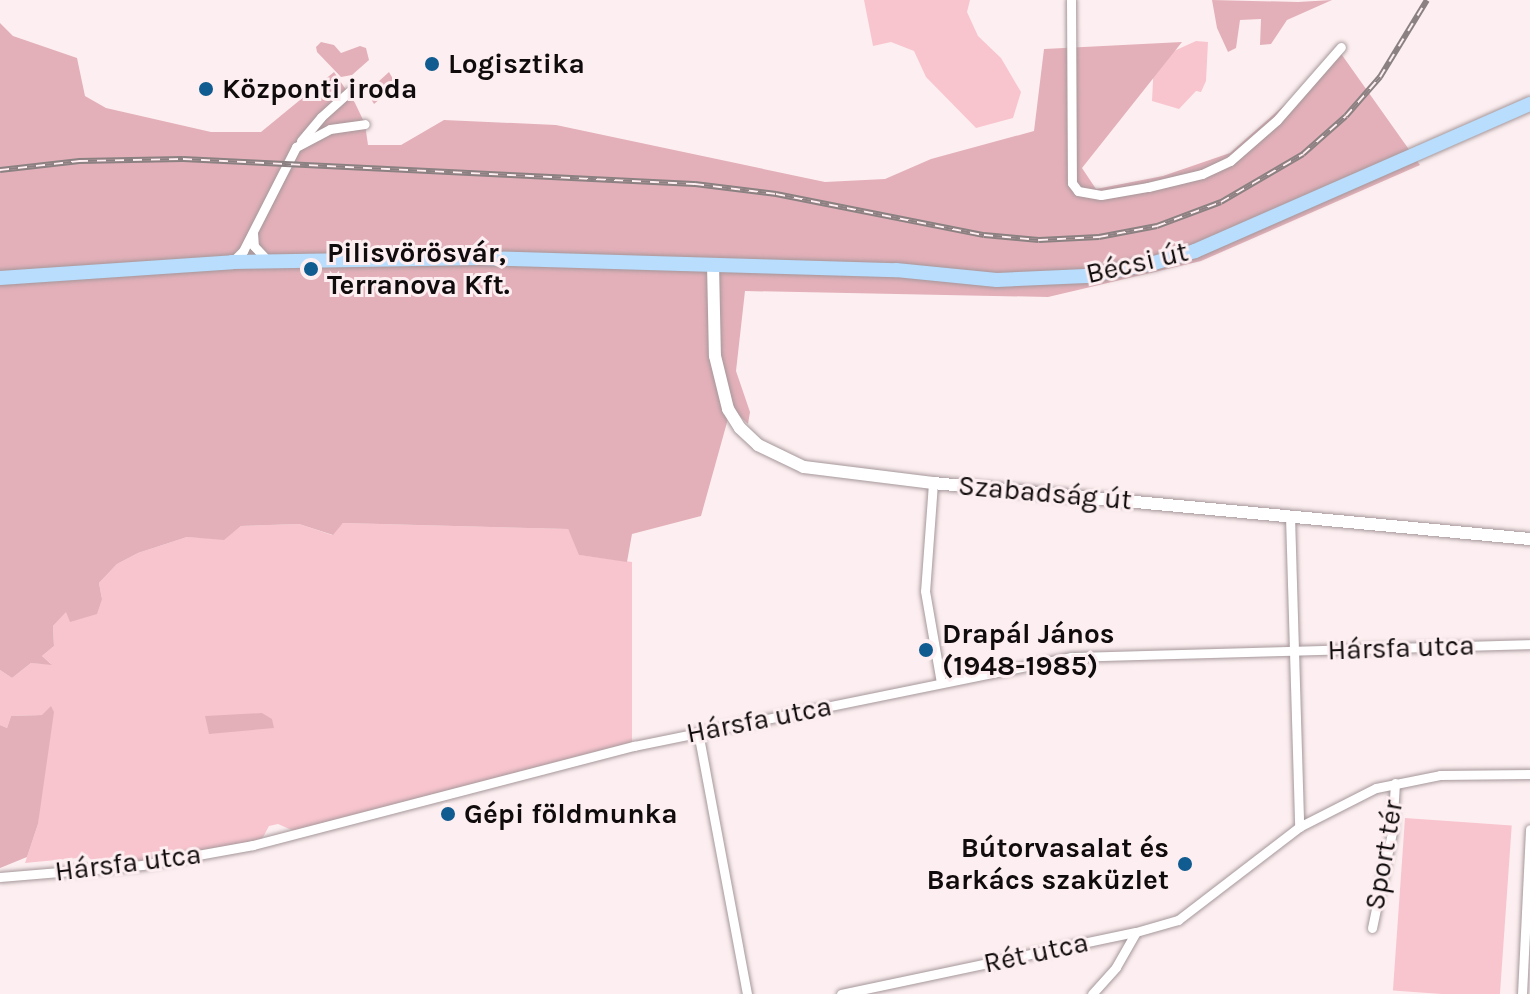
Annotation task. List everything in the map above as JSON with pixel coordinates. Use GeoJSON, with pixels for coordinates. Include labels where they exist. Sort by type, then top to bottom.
{"type":"FeatureCollection","features":[{"type":"Feature","properties":{"kind":"main road","name":"Bécsi út"},"geometry":{"type":"LineString","coordinates":[[0,278],[232,262],[481,258],[896,270],[997,280],[1038,280],[1119,271],[1195,251],[1529,106]]}},
{"type":"Feature","properties":{"kind":"main road","name":"Szabadság út"},"geometry":{"type":"LineString","coordinates":[[713,264],[715,356],[721,392],[740,428],[769,451],[804,467],[933,483],[1530,539]]}},
{"type":"Feature","properties":{"kind":"street"},"geometry":{"type":"LineString","coordinates":[[1071,0],[1072,183],[1078,191],[1101,195],[1148,187],[1202,174],[1230,161],[1277,120],[1341,47]]}},
{"type":"Feature","properties":{"kind":"street"},"geometry":{"type":"LineString","coordinates":[[232,262],[253,233],[296,147],[321,117],[349,92]]}},
{"type":"Feature","properties":{"kind":"street"},"geometry":{"type":"LineString","coordinates":[[296,147],[330,129],[365,124]]}},
{"type":"Feature","properties":{"kind":"street"},"geometry":{"type":"LineString","coordinates":[[253,233],[254,246],[268,261]]}},
{"type":"Feature","properties":{"kind":"street"},"geometry":{"type":"LineString","coordinates":[[933,483],[925,591],[941,683]]}},
{"type":"Feature","properties":{"kind":"street"},"geometry":{"type":"LineString","coordinates":[[1290,516],[1299,827]]}},
{"type":"Feature","properties":{"kind":"street","name":"Hársfa utca"},"geometry":{"type":"LineString","coordinates":[[0,877],[142,865],[253,845],[698,732],[1084,656],[1530,644]]}},
{"type":"Feature","properties":{"kind":"street"},"geometry":{"type":"LineString","coordinates":[[698,732],[747,994]]}},
{"type":"Feature","properties":{"kind":"street","name":"Sport tér"},"geometry":{"type":"LineString","coordinates":[[1363,793],[1395,783],[1440,775],[1530,774]]}},
{"type":"Feature","properties":{"kind":"street","name":"Sport tér"},"geometry":{"type":"LineString","coordinates":[[1372,928],[1395,816],[1395,783]]}},
{"type":"Feature","properties":{"kind":"street","name":"Rét utca"},"geometry":{"type":"LineString","coordinates":[[841,994],[1136,932],[1178,920],[1299,827],[1363,793]]}},
{"type":"Feature","properties":{"kind":"street"},"geometry":{"type":"LineString","coordinates":[[1522,994],[1530,829]]}},
{"type":"Feature","properties":{"kind":"street","name":"Rét utca"},"geometry":{"type":"LineString","coordinates":[[1092,994],[1116,967],[1136,932]]}},
{"type":"Feature","properties":{"kind":"shaded area"},"geometry":{"type":"Polygon","coordinates":[[[864,0],[970,0],[967,12],[978,36],[1001,58],[1021,92],[1013,118],[976,128],[926,77],[914,51],[891,42],[873,46],[864,0]]]}},
{"type":"Feature","properties":{"kind":"shaded area"},"geometry":{"type":"Polygon","coordinates":[[[1212,0],[1332,0],[1287,20],[1271,44],[1260,45],[1261,19],[1240,20],[1236,48],[1228,52],[1217,28],[1212,0]]]}},
{"type":"Feature","properties":{"kind":"shaded area"},"geometry":{"type":"Polygon","coordinates":[[[0,23],[13,36],[77,58],[85,96],[106,108],[211,132],[261,132],[334,72],[365,124],[368,145],[401,145],[444,120],[556,125],[825,182],[885,179],[931,159],[1034,131],[1044,49],[1182,42],[1082,168],[1096,189],[1163,176],[1230,153],[1290,100],[1337,48],[1420,165],[1201,261],[1048,297],[745,291],[736,371],[750,412],[748,424],[731,408],[701,516],[632,534],[627,562],[579,555],[568,529],[343,523],[333,535],[299,524],[241,526],[224,540],[187,537],[138,553],[117,564],[99,583],[102,599],[97,614],[70,622],[66,612],[53,626],[54,646],[42,656],[52,665],[31,663],[12,678],[0,670],[0,23]]]}},
{"type":"Feature","properties":{"kind":"shaded area"},"geometry":{"type":"Polygon","coordinates":[[[1196,41],[1208,42],[1206,81],[1201,92],[1196,91],[1179,109],[1152,101],[1154,60],[1196,41]]]}},
{"type":"Feature","properties":{"kind":"shaded area"},"geometry":{"type":"Polygon","coordinates":[[[321,42],[334,45],[341,53],[360,46],[366,48],[369,60],[352,75],[341,77],[317,52],[316,47],[321,42]]]}},
{"type":"Feature","properties":{"kind":"shaded area"},"geometry":{"type":"Polygon","coordinates":[[[389,72],[393,79],[387,93],[374,104],[367,92],[389,72]]]}},
{"type":"Feature","properties":{"kind":"shaded area"},"geometry":{"type":"Polygon","coordinates":[[[343,523],[568,529],[580,555],[632,562],[632,742],[294,831],[278,824],[269,826],[261,841],[102,869],[88,857],[25,863],[38,824],[42,715],[11,716],[7,728],[0,725],[0,670],[12,678],[31,663],[51,664],[42,656],[54,646],[53,626],[66,611],[102,599],[99,583],[117,564],[138,553],[187,537],[224,539],[241,526],[299,524],[332,535],[343,523]]]}},
{"type":"Feature","properties":{"kind":"shaded area"},"geometry":{"type":"Polygon","coordinates":[[[51,706],[54,712],[38,824],[27,857],[0,868],[0,725],[7,728],[11,716],[42,715],[51,706]]]}},
{"type":"Feature","properties":{"kind":"shaded area"},"geometry":{"type":"Polygon","coordinates":[[[262,713],[272,719],[274,728],[209,734],[205,716],[262,713]]]}},
{"type":"Feature","properties":{"kind":"shaded area"},"geometry":{"type":"Polygon","coordinates":[[[1405,818],[1512,825],[1500,994],[1393,991],[1405,818]]]}},
{"type":"Feature","properties":{"kind":"railway"},"geometry":{"type":"LineString","coordinates":[[0,170],[79,161],[183,159],[695,184],[776,194],[984,235],[1039,240],[1099,237],[1157,226],[1221,202],[1303,154],[1346,116],[1380,77],[1427,0]]}},
{"type":"Feature","properties":{"kind":"place","name":"Logisztika"},"geometry":{"type":"Point","coordinates":[432,64]}},
{"type":"Feature","properties":{"kind":"place","name":"Központi iroda"},"geometry":{"type":"Point","coordinates":[206,89]}},
{"type":"Feature","properties":{"kind":"place","name":"Pilisvörösvár, Terranova Kft."},"geometry":{"type":"Point","coordinates":[311,269]}},
{"type":"Feature","properties":{"kind":"place","name":"Drapál János (1948-1985)"},"geometry":{"type":"Point","coordinates":[926,650]}},
{"type":"Feature","properties":{"kind":"place","name":"Gépi földmunka"},"geometry":{"type":"Point","coordinates":[448,814]}},
{"type":"Feature","properties":{"kind":"place","name":"Bútorvasalat és Barkács szaküzlet"},"geometry":{"type":"Point","coordinates":[1185,864]}}]}
